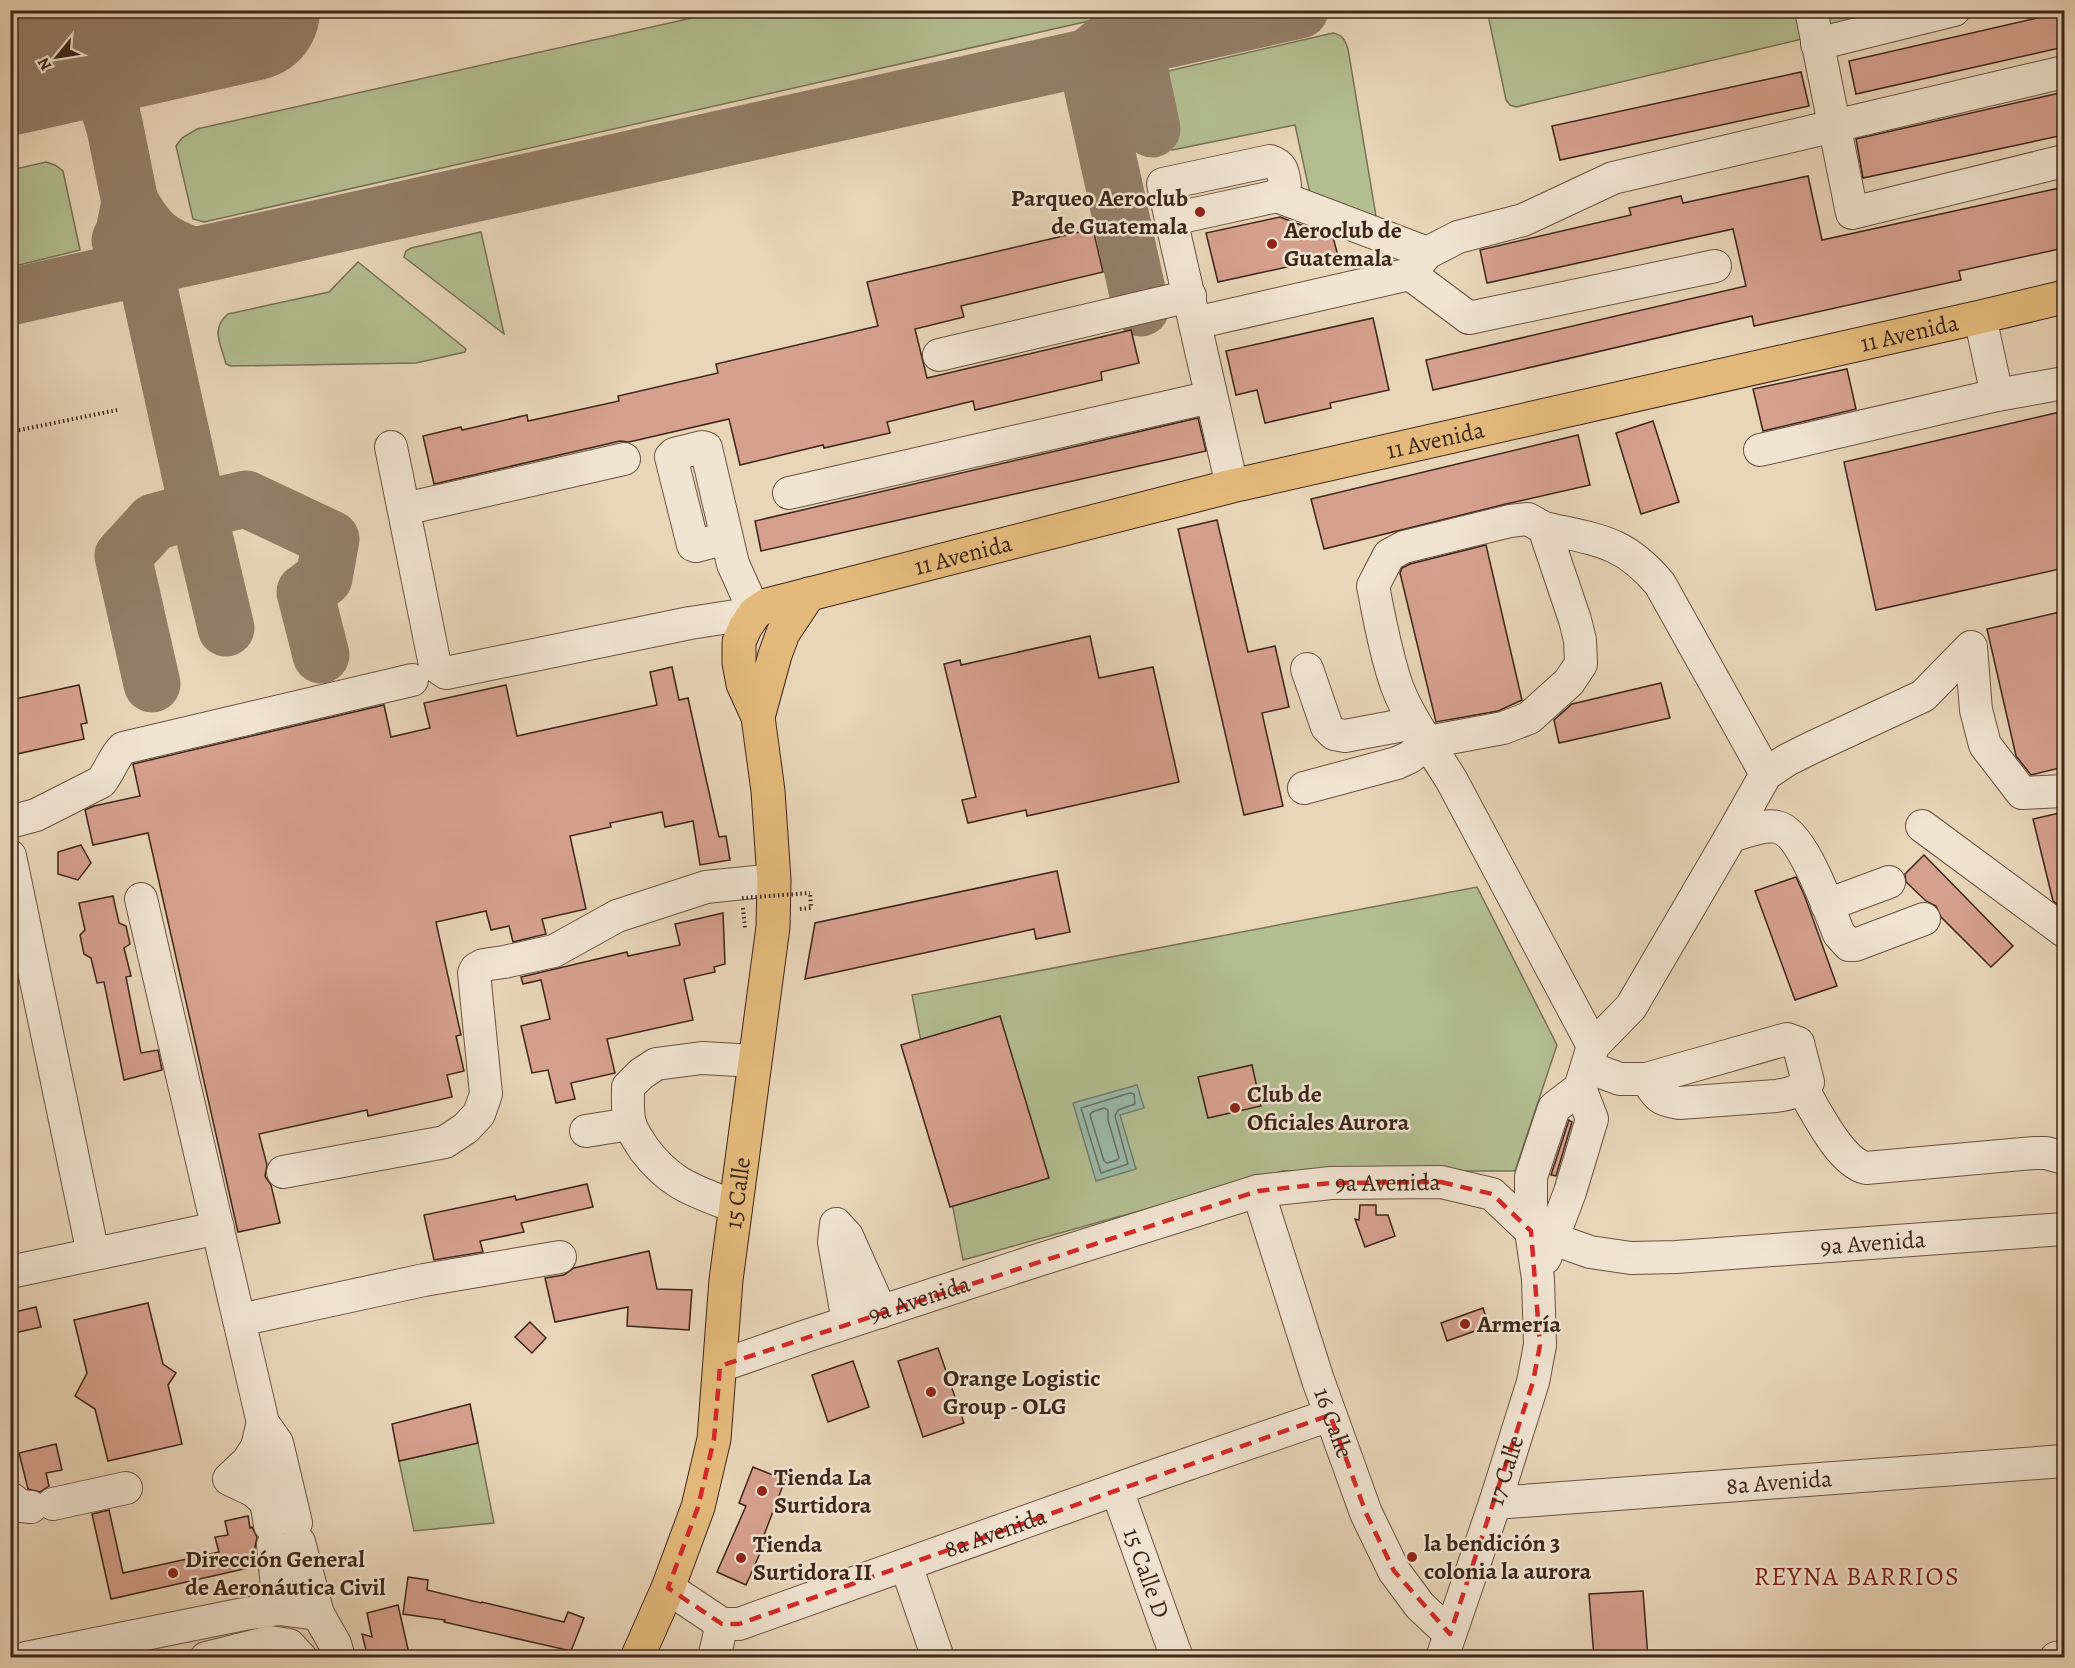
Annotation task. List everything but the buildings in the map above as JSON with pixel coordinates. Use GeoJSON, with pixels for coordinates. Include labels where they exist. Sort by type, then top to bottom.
{"type":"FeatureCollection","features":[{"type":"Feature","properties":{"kind":"main road","name":"11 Avenida"},"geometry":{"type":"LineString","coordinates":[[755,613],[767,605],[1232,486],[1980,318],[2064,297]]}},
{"type":"Feature","properties":{"kind":"main road"},"geometry":{"type":"LineString","coordinates":[[758,717],[768,677],[783,633],[809,594]]}},
{"type":"Feature","properties":{"kind":"main road"},"geometry":{"type":"LineString","coordinates":[[755,613],[739,642],[739,663],[743,684],[758,717]]}},
{"type":"Feature","properties":{"kind":"main road","name":"15 Calle"},"geometry":{"type":"LineString","coordinates":[[637,1658],[668,1588],[698,1507],[714,1439],[726,1280],[773,927],[774,880],[768,792],[758,717]]}},
{"type":"Feature","properties":{"kind":"street"},"geometry":{"type":"LineString","coordinates":[[1811,10],[1852,213],[2064,160]]}},
{"type":"Feature","properties":{"kind":"street"},"geometry":{"type":"LineString","coordinates":[[1818,44],[1954,10]]}},
{"type":"Feature","properties":{"kind":"street"},"geometry":{"type":"LineString","coordinates":[[939,355],[1192,310],[1419,263],[1458,237],[1523,220],[1613,178],[2064,72]]}},
{"type":"Feature","properties":{"kind":"street"},"geometry":{"type":"LineString","coordinates":[[1232,486],[1172,219],[1278,196],[1419,263],[1469,318],[1715,266]]}},
{"type":"Feature","properties":{"kind":"street"},"geometry":{"type":"LineString","coordinates":[[1980,318],[1997,395]]}},
{"type":"Feature","properties":{"kind":"street"},"geometry":{"type":"LineString","coordinates":[[1760,450],[1997,395],[2064,383]]}},
{"type":"Feature","properties":{"kind":"street"},"geometry":{"type":"LineString","coordinates":[[789,493],[1211,397]]}},
{"type":"Feature","properties":{"kind":"street"},"geometry":{"type":"LineString","coordinates":[[391,447],[435,665],[446,673],[690,623],[755,613],[733,564],[727,538]]}},
{"type":"Feature","properties":{"kind":"street"},"geometry":{"type":"LineString","coordinates":[[404,509],[624,459]]}},
{"type":"Feature","properties":{"kind":"street"},"geometry":{"type":"LineString","coordinates":[[1542,1235],[1570,1191],[1592,1119],[1587,1067],[1452,781],[1421,732],[1398,689],[1373,586],[1389,555],[1404,547],[1510,521],[1527,519],[1544,528],[1605,541],[1627,553],[1649,571],[1660,584],[1766,774],[1786,760],[1923,696],[1971,647],[1976,710],[1985,745],[2022,793],[2064,791]]}},
{"type":"Feature","properties":{"kind":"street"},"geometry":{"type":"LineString","coordinates":[[1307,669],[1327,727],[1334,734],[1345,736],[1503,728],[1529,718],[1569,682],[1581,664],[1580,640],[1575,620],[1544,528]]}},
{"type":"Feature","properties":{"kind":"street"},"geometry":{"type":"LineString","coordinates":[[10,822],[36,815],[101,782],[123,748],[412,680]]}},
{"type":"Feature","properties":{"kind":"street"},"geometry":{"type":"LineString","coordinates":[[1304,788],[1397,763],[1410,757],[1421,732]]}},
{"type":"Feature","properties":{"kind":"street","name":"17 Calle"},"geometry":{"type":"LineString","coordinates":[[1446,1646],[1533,1382],[1540,1345],[1538,1279],[1542,1235],[1531,1177],[1554,1108],[1631,1007],[1766,774]]}},
{"type":"Feature","properties":{"kind":"street"},"geometry":{"type":"LineString","coordinates":[[1922,826],[2064,932]]}},
{"type":"Feature","properties":{"kind":"street"},"geometry":{"type":"LineString","coordinates":[[1731,836],[1763,828],[1776,827],[1787,831],[1802,850],[1839,934],[1849,945],[1855,945],[1924,919]]}},
{"type":"Feature","properties":{"kind":"street"},"geometry":{"type":"LineString","coordinates":[[10,856],[93,1254]]}},
{"type":"Feature","properties":{"kind":"street"},"geometry":{"type":"LineString","coordinates":[[283,1172],[445,1142],[479,1114],[486,1094],[474,974],[476,969],[483,965],[554,951],[617,916],[706,887],[774,880]]}},
{"type":"Feature","properties":{"kind":"street"},"geometry":{"type":"LineString","coordinates":[[1827,905],[1888,882]]}},
{"type":"Feature","properties":{"kind":"street"},"geometry":{"type":"LineString","coordinates":[[141,899],[240,1320],[260,1435],[242,1467],[229,1479],[242,1484],[280,1527],[318,1614],[335,1644],[339,1658]]}},
{"type":"Feature","properties":{"kind":"street"},"geometry":{"type":"LineString","coordinates":[[1587,1067],[1620,1078],[1646,1079],[1787,1039],[1798,1043],[1808,1082],[1792,1094],[1679,1102],[1664,1101],[1646,1079]]}},
{"type":"Feature","properties":{"kind":"street"},"geometry":{"type":"LineString","coordinates":[[736,1208],[669,1178],[645,1150],[630,1124],[628,1087],[656,1064],[702,1058],[755,1061]]}},
{"type":"Feature","properties":{"kind":"street"},"geometry":{"type":"LineString","coordinates":[[1802,1088],[1838,1146],[1859,1167],[2034,1153],[2046,1153],[2064,1158]]}},
{"type":"Feature","properties":{"kind":"street"},"geometry":{"type":"LineString","coordinates":[[586,1131],[630,1124]]}},
{"type":"Feature","properties":{"kind":"street","name":"9a Avenida"},"geometry":{"type":"LineString","coordinates":[[720,1366],[848,1322],[1258,1191],[1331,1183],[1441,1182],[1492,1194],[1542,1235],[1590,1252],[1632,1258],[2064,1229]]}},
{"type":"Feature","properties":{"kind":"street","name":"16 Calle"},"geometry":{"type":"LineString","coordinates":[[1258,1191],[1330,1415],[1366,1514],[1394,1571],[1446,1646]]}},
{"type":"Feature","properties":{"kind":"street"},"geometry":{"type":"LineString","coordinates":[[848,1322],[834,1242],[836,1224],[847,1236],[881,1312]]}},
{"type":"Feature","properties":{"kind":"street"},"geometry":{"type":"LineString","coordinates":[[10,1272],[218,1228]]}},
{"type":"Feature","properties":{"kind":"street"},"geometry":{"type":"LineString","coordinates":[[240,1320],[424,1280],[560,1257]]}},
{"type":"Feature","properties":{"kind":"street","name":"8a Avenida"},"geometry":{"type":"LineString","coordinates":[[722,1624],[739,1624],[1330,1415]]}},
{"type":"Feature","properties":{"kind":"street"},"geometry":{"type":"LineString","coordinates":[[260,1435],[277,1443],[280,1527],[279,1609]]}},
{"type":"Feature","properties":{"kind":"street","name":"8a Avenida"},"geometry":{"type":"LineString","coordinates":[[1495,1503],[2064,1461]]}},
{"type":"Feature","properties":{"kind":"street"},"geometry":{"type":"LineString","coordinates":[[25,1505],[126,1488]]}},
{"type":"Feature","properties":{"kind":"street","name":"15 Calle D"},"geometry":{"type":"LineString","coordinates":[[1117,1490],[1177,1658]]}},
{"type":"Feature","properties":{"kind":"street"},"geometry":{"type":"LineString","coordinates":[[906,1565],[938,1658]]}},
{"type":"Feature","properties":{"kind":"street"},"geometry":{"type":"LineString","coordinates":[[668,1588],[722,1624],[714,1658]]}},
{"type":"Feature","properties":{"kind":"street"},"geometry":{"type":"LineString","coordinates":[[26,1658],[244,1614],[279,1609],[318,1614]]}},
{"type":"Feature","properties":{"kind":"street"},"geometry":{"type":"LineString","coordinates":[[206,1658],[270,1642],[289,1645],[301,1658]]}},
{"type":"Feature","properties":{"kind":"street"},"geometry":{"type":"LineString","coordinates":[[2056,1658],[2064,1657]]}},
{"type":"Feature","properties":{"kind":"path"},"geometry":{"type":"LineString","coordinates":[[10,432],[117,410]]}},
{"type":"Feature","properties":{"kind":"path"},"geometry":{"type":"LineString","coordinates":[[744,929],[742,898],[810,893],[811,908]]}},
{"type":"Feature","properties":{"kind":"highlighted area"},"geometry":{"type":"Polygon","coordinates":[[[1441,1182],[1492,1194],[1531,1231],[1540,1345],[1533,1382],[1450,1634],[1394,1571],[1366,1513],[1330,1415],[739,1624],[722,1624],[668,1588],[698,1507],[714,1439],[720,1366],[1258,1191],[1331,1183],[1441,1182]]]}},
{"type":"Feature","properties":{"kind":"shaded area"},"geometry":{"type":"Polygon","coordinates":[[[1487,10],[1795,11],[1802,39],[1516,107],[1510,105],[1506,100],[1487,10]]]}},
{"type":"Feature","properties":{"kind":"shaded area"},"geometry":{"type":"Polygon","coordinates":[[[723,11],[1099,11],[1089,21],[204,222],[193,219],[176,146],[182,138],[197,129],[723,11]]]}},
{"type":"Feature","properties":{"kind":"shaded area"},"geometry":{"type":"Polygon","coordinates":[[[1823,11],[1913,11],[1833,27],[1828,23],[1823,11]]]}},
{"type":"Feature","properties":{"kind":"shaded area"},"geometry":{"type":"Polygon","coordinates":[[[1333,33],[1343,38],[1348,49],[1377,222],[1311,198],[1295,125],[1172,150],[1155,74],[1333,33]]]}},
{"type":"Feature","properties":{"kind":"shaded area"},"geometry":{"type":"Polygon","coordinates":[[[46,162],[63,171],[80,250],[11,267],[11,170],[46,162]]]}},
{"type":"Feature","properties":{"kind":"shaded area"},"geometry":{"type":"Polygon","coordinates":[[[481,232],[504,334],[404,257],[406,251],[411,248],[481,232]]]}},
{"type":"Feature","properties":{"kind":"shaded area"},"geometry":{"type":"Polygon","coordinates":[[[358,262],[466,349],[465,352],[416,363],[231,366],[226,364],[218,331],[219,325],[228,314],[329,292],[358,262]]]}},
{"type":"Feature","properties":{"kind":"shaded area","name":"Club de Oficiales Aurora"},"geometry":{"type":"Polygon","coordinates":[[[1477,887],[1557,1045],[1515,1171],[1283,1171],[963,1260],[912,995],[1477,887]]]}},
{"type":"Feature","properties":{"kind":"shaded area"},"geometry":{"type":"Polygon","coordinates":[[[478,1443],[494,1523],[414,1531],[399,1461],[478,1443]]]}},
{"type":"Feature","properties":{"kind":"water"},"geometry":{"type":"Polygon","coordinates":[[[1137,1085],[1144,1108],[1120,1115],[1136,1169],[1096,1181],[1073,1103],[1137,1085]]]}},
{"type":"Feature","properties":{"kind":"taxiway"},"geometry":{"type":"LineString","coordinates":[[10,297],[1300,10]]}},
{"type":"Feature","properties":{"kind":"taxiway"},"geometry":{"type":"LineString","coordinates":[[1116,34],[1086,59],[1141,308]]}},
{"type":"Feature","properties":{"kind":"taxiway"},"geometry":{"type":"LineString","coordinates":[[113,122],[109,95],[110,73],[118,54],[139,35]]}},
{"type":"Feature","properties":{"kind":"taxiway"},"geometry":{"type":"LineString","coordinates":[[1135,48],[1152,129]]}},
{"type":"Feature","properties":{"kind":"taxiway"},"geometry":{"type":"LineString","coordinates":[[62,52],[82,61],[95,77],[114,123],[130,202],[124,232],[120,240]]}},
{"type":"Feature","properties":{"kind":"taxiway"},"geometry":{"type":"LineString","coordinates":[[152,684],[123,556],[154,522],[198,510],[130,202],[143,223],[163,242],[194,256]]}},
{"type":"Feature","properties":{"kind":"taxiway"},"geometry":{"type":"LineString","coordinates":[[226,628],[198,510],[246,499],[331,539],[324,578],[305,592],[321,655]]}},
{"type":"Feature","properties":{"kind":"runway"},"geometry":{"type":"LineString","coordinates":[[10,64],[249,10]]}},
{"type":"Feature","properties":{"kind":"place","name":"Parqueo Aeroclub de Guatemala"},"geometry":{"type":"Point","coordinates":[1200,212]}},
{"type":"Feature","properties":{"kind":"place","name":"Aeroclub de Guatemala"},"geometry":{"type":"Point","coordinates":[1272,244]}},
{"type":"Feature","properties":{"kind":"place","name":"Club de Oficiales Aurora"},"geometry":{"type":"Point","coordinates":[1235,1108]}},
{"type":"Feature","properties":{"kind":"place","name":"Armería"},"geometry":{"type":"Point","coordinates":[1465,1324]}},
{"type":"Feature","properties":{"kind":"place","name":"Orange Logistic Group - OLG"},"geometry":{"type":"Point","coordinates":[931,1392]}},
{"type":"Feature","properties":{"kind":"place","name":"Tienda La Surtidora"},"geometry":{"type":"Point","coordinates":[762,1491]}},
{"type":"Feature","properties":{"kind":"place","name":"la bendición 3 colonia la aurora"},"geometry":{"type":"Point","coordinates":[1412,1557]}},
{"type":"Feature","properties":{"kind":"place","name":"Tienda Surtidora II"},"geometry":{"type":"Point","coordinates":[741,1558]}},
{"type":"Feature","properties":{"kind":"place","name":"Dirección General de Aeronáutica Civil"},"geometry":{"type":"Point","coordinates":[173,1573]}},
{"type":"Feature","properties":{"kind":"district","name":"REYNA BARRIOS"},"geometry":{"type":"Point","coordinates":[1857,1576]}}]}
